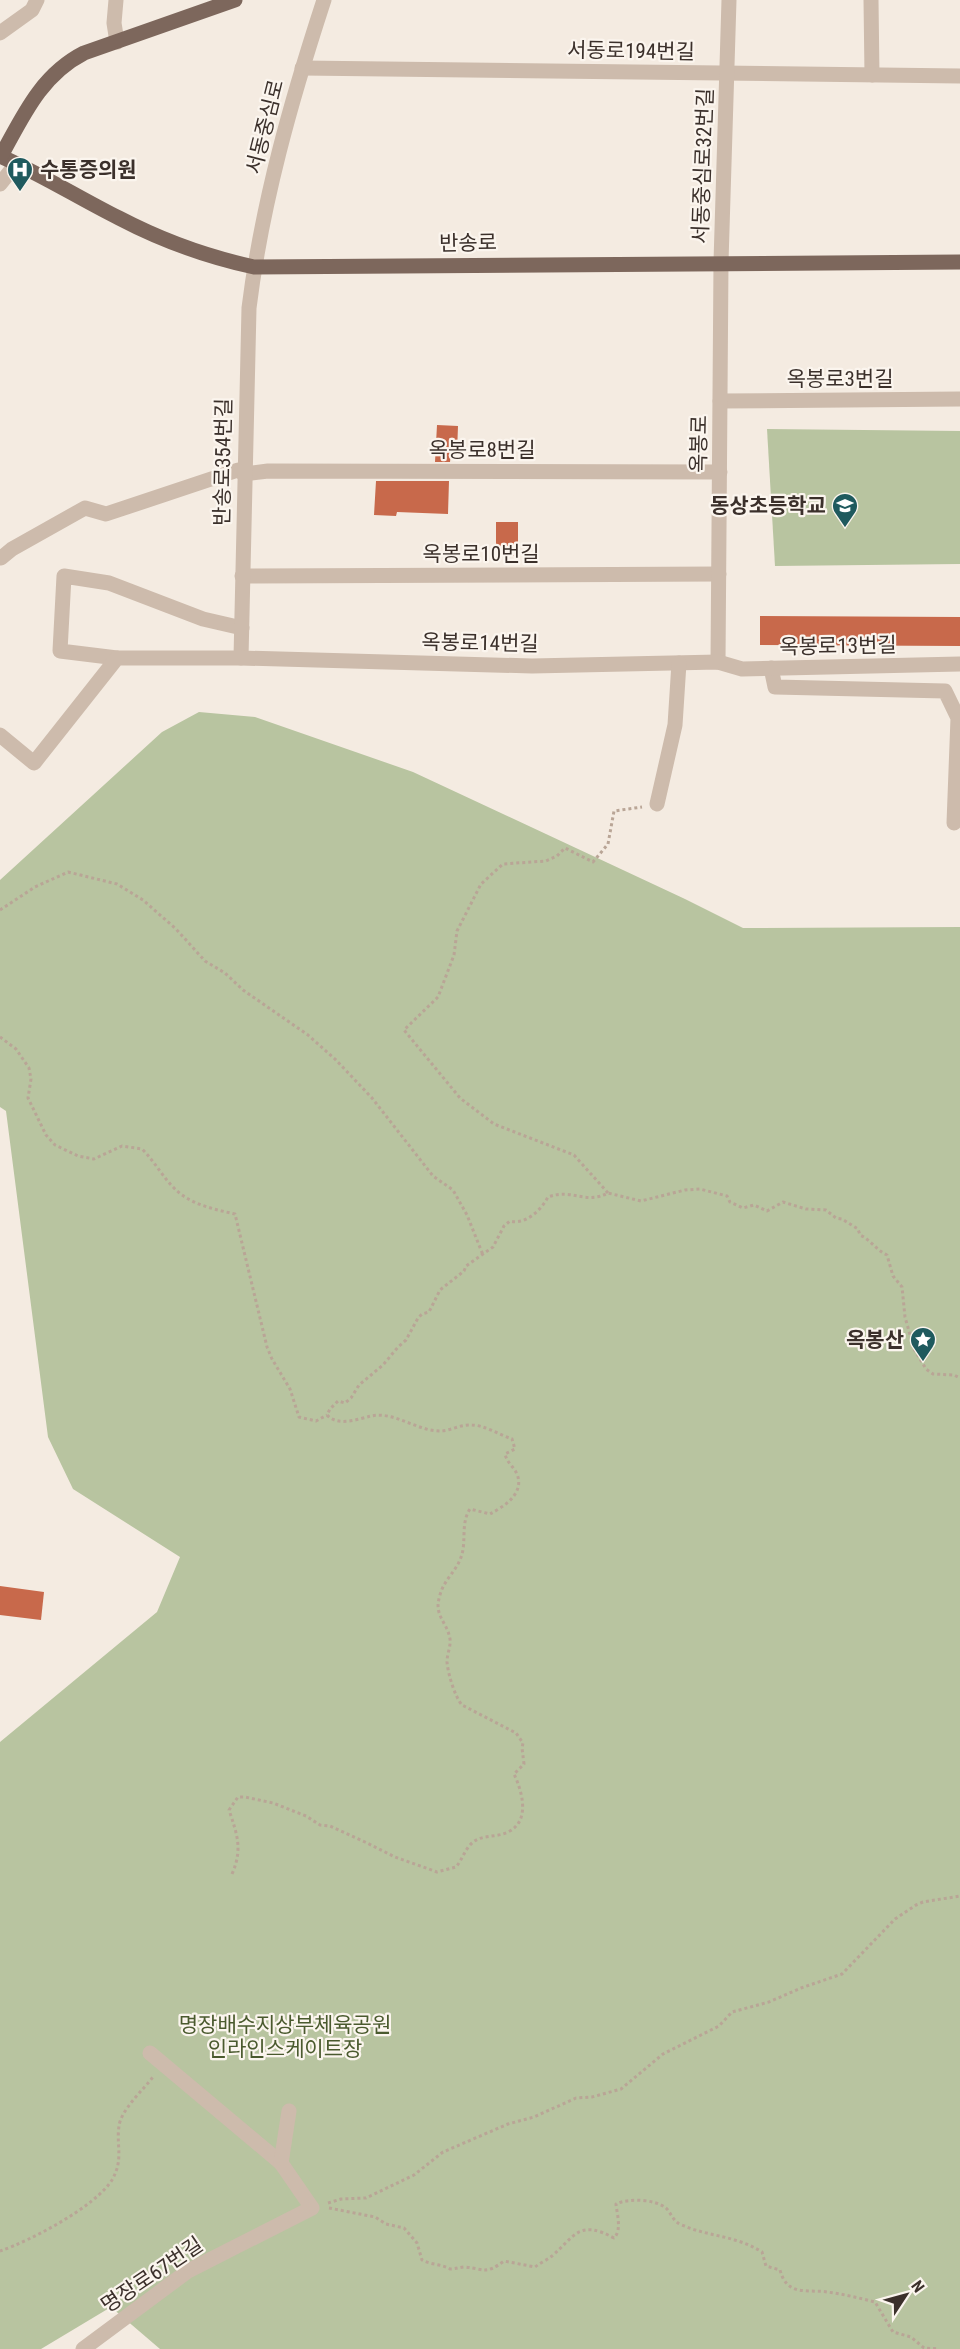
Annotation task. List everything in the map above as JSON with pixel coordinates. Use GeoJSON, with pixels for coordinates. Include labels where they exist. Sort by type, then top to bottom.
{"type":"FeatureCollection","features":[{"type":"Feature","properties":{"kind":"main road"},"geometry":{"type":"LineString","coordinates":[[0,156],[28,106],[53,74],[74,58],[235,0]]}},
{"type":"Feature","properties":{"kind":"main road","name":"반송로"},"geometry":{"type":"LineString","coordinates":[[0,156],[159,237],[226,261],[254,267],[960,262]]}},
{"type":"Feature","properties":{"kind":"street"},"geometry":{"type":"LineString","coordinates":[[0,33],[32,10],[37,0]]}},
{"type":"Feature","properties":{"kind":"street"},"geometry":{"type":"LineString","coordinates":[[116,0],[114,23],[117,42]]}},
{"type":"Feature","properties":{"kind":"street","name":"서동중심로"},"geometry":{"type":"LineString","coordinates":[[254,267],[286,122],[324,0]]}},
{"type":"Feature","properties":{"kind":"street","name":"서동중심로32번길"},"geometry":{"type":"LineString","coordinates":[[721,262],[729,0]]}},
{"type":"Feature","properties":{"kind":"street"},"geometry":{"type":"LineString","coordinates":[[871,0],[872,75]]}},
{"type":"Feature","properties":{"kind":"street","name":"서동로194번길"},"geometry":{"type":"LineString","coordinates":[[302,68],[960,76]]}},
{"type":"Feature","properties":{"kind":"street"},"geometry":{"type":"LineString","coordinates":[[0,184],[16,164]]}},
{"type":"Feature","properties":{"kind":"street","name":"옥봉로"},"geometry":{"type":"LineString","coordinates":[[718,663],[721,262]]}},
{"type":"Feature","properties":{"kind":"street","name":"반송로354번길"},"geometry":{"type":"LineString","coordinates":[[241,658],[249,308],[254,267]]}},
{"type":"Feature","properties":{"kind":"street","name":"옥봉로3번길"},"geometry":{"type":"LineString","coordinates":[[720,401],[960,399]]}},
{"type":"Feature","properties":{"kind":"street","name":"옥봉로8번길"},"geometry":{"type":"LineString","coordinates":[[1,558],[12,549],[85,508],[106,514],[238,470],[244,474],[268,471],[720,472]]}},
{"type":"Feature","properties":{"kind":"street","name":"옥봉로10번길"},"geometry":{"type":"LineString","coordinates":[[242,576],[719,574]]}},
{"type":"Feature","properties":{"kind":"street","name":"옥봉로14번길"},"geometry":{"type":"LineString","coordinates":[[242,628],[203,619],[109,584],[64,576],[60,651],[117,658],[241,658],[532,666],[718,663]]}},
{"type":"Feature","properties":{"kind":"street"},"geometry":{"type":"LineString","coordinates":[[0,735],[34,763],[117,658]]}},
{"type":"Feature","properties":{"kind":"street"},"geometry":{"type":"LineString","coordinates":[[657,804],[675,725],[680,663]]}},
{"type":"Feature","properties":{"kind":"street","name":"옥봉로13번길"},"geometry":{"type":"LineString","coordinates":[[718,663],[742,669],[960,664]]}},
{"type":"Feature","properties":{"kind":"street"},"geometry":{"type":"LineString","coordinates":[[771,668],[775,687],[945,692],[958,718],[954,823]]}},
{"type":"Feature","properties":{"kind":"street"},"geometry":{"type":"LineString","coordinates":[[150,2053],[281,2163],[312,2208]]}},
{"type":"Feature","properties":{"kind":"street"},"geometry":{"type":"LineString","coordinates":[[281,2163],[289,2111]]}},
{"type":"Feature","properties":{"kind":"street","name":"명장로67번길"},"geometry":{"type":"LineString","coordinates":[[83,2349],[188,2271],[312,2208]]}},
{"type":"Feature","properties":{"kind":"path"},"geometry":{"type":"LineString","coordinates":[[657,804],[614,811],[608,844],[593,862],[564,848],[557,856],[546,861],[503,864],[481,884],[470,903],[457,931],[454,955],[438,997],[404,1030],[460,1098],[494,1124],[574,1155],[608,1193],[641,1202],[685,1190],[700,1189],[727,1196],[730,1202],[743,1208],[754,1205],[767,1211],[783,1202],[806,1209],[826,1210],[858,1229],[860,1235],[871,1240],[879,1251],[886,1255],[894,1276],[902,1287],[904,1317],[914,1349],[926,1369],[933,1374],[960,1378]]}},
{"type":"Feature","properties":{"kind":"path"},"geometry":{"type":"LineString","coordinates":[[0,909],[35,887],[68,872],[117,884],[144,900],[176,929],[205,961],[225,973],[261,1003],[308,1035],[335,1059],[372,1098],[433,1176],[453,1190],[467,1215],[483,1256]]}},
{"type":"Feature","properties":{"kind":"path"},"geometry":{"type":"LineString","coordinates":[[0,1036],[16,1049],[29,1068],[31,1079],[28,1098],[46,1136],[55,1145],[78,1156],[94,1159],[122,1146],[142,1149],[173,1187],[186,1198],[197,1204],[235,1214],[272,1359],[290,1389],[299,1417],[316,1421],[327,1415],[338,1401],[345,1403],[351,1398],[359,1385],[383,1365],[406,1341],[414,1323],[422,1314],[429,1312],[440,1290],[464,1271],[466,1266],[493,1247],[504,1226],[510,1221],[515,1222],[530,1217],[541,1210],[548,1197],[566,1193],[596,1199],[608,1193]]}},
{"type":"Feature","properties":{"kind":"path"},"geometry":{"type":"LineString","coordinates":[[232,1874],[236,1866],[240,1842],[229,1809],[238,1797],[273,1803],[306,1816],[320,1825],[330,1826],[395,1857],[437,1872],[456,1867],[471,1844],[482,1838],[509,1832],[522,1819],[523,1809],[519,1785],[514,1774],[524,1764],[523,1743],[516,1733],[462,1706],[458,1701],[447,1664],[450,1638],[439,1618],[438,1605],[440,1593],[457,1567],[462,1554],[466,1515],[471,1509],[490,1514],[508,1504],[516,1492],[519,1479],[505,1455],[515,1449],[512,1439],[472,1425],[439,1431],[389,1418],[372,1416],[361,1420],[340,1421],[331,1419],[327,1415]]}},
{"type":"Feature","properties":{"kind":"path"},"geometry":{"type":"LineString","coordinates":[[312,2208],[340,2199],[366,2198],[414,2175],[443,2152],[508,2124],[550,2111],[576,2098],[592,2097],[621,2089],[663,2054],[719,2026],[732,2012],[769,2002],[842,1974],[895,1919],[916,1905],[960,1896]]}},
{"type":"Feature","properties":{"kind":"path"},"geometry":{"type":"LineString","coordinates":[[0,2251],[16,2246],[60,2222],[106,2187],[112,2179],[120,2158],[119,2125],[135,2098],[163,2064]]}},
{"type":"Feature","properties":{"kind":"path"},"geometry":{"type":"LineString","coordinates":[[312,2208],[337,2209],[375,2217],[386,2224],[404,2228],[417,2243],[422,2260],[427,2263],[446,2266],[450,2270],[463,2266],[482,2271],[493,2269],[504,2261],[535,2267],[579,2231],[603,2232],[614,2238],[618,2235],[616,2204],[621,2201],[642,2199],[662,2206],[674,2221],[681,2225],[747,2242],[762,2252],[766,2266],[780,2271],[787,2284],[798,2290],[810,2293],[825,2291],[875,2302],[893,2332],[911,2337],[924,2348],[939,2349]]}},
{"type":"Feature","properties":{"kind":"green space"},"geometry":{"type":"Polygon","coordinates":[[[767,429],[960,431],[960,564],[775,566],[767,429]]]}},
{"type":"Feature","properties":{"kind":"green space","name":"명장배수지상부체육공원 인라인스케이트장"},"geometry":{"type":"Polygon","coordinates":[[[199,712],[255,717],[413,772],[743,928],[960,927],[960,2349],[160,2349],[111,2307],[41,2349],[0,2349],[0,1742],[157,1612],[180,1557],[73,1489],[48,1437],[6,1111],[0,1107],[0,880],[162,732],[199,712]]]}},
{"type":"Feature","properties":{"kind":"building"},"geometry":{"type":"Polygon","coordinates":[[[437,425],[458,426],[457,453],[451,453],[450,462],[435,462],[437,425]]]}},
{"type":"Feature","properties":{"kind":"building"},"geometry":{"type":"Polygon","coordinates":[[[376,481],[449,481],[448,514],[397,512],[396,516],[374,515],[376,481]]]}},
{"type":"Feature","properties":{"kind":"building"},"geometry":{"type":"Polygon","coordinates":[[[496,522],[518,522],[518,556],[496,556],[496,522]]]}},
{"type":"Feature","properties":{"kind":"building"},"geometry":{"type":"Polygon","coordinates":[[[760,616],[960,617],[960,646],[760,645],[760,616]]]}},
{"type":"Feature","properties":{"kind":"building"},"geometry":{"type":"Polygon","coordinates":[[[0,1586],[44,1592],[41,1620],[0,1615],[0,1586]]]}},
{"type":"Feature","properties":{"kind":"place","name":"수통증의원"},"geometry":{"type":"Point","coordinates":[20,193]}},
{"type":"Feature","properties":{"kind":"place","name":"동상초등학교"},"geometry":{"type":"Point","coordinates":[845,529]}},
{"type":"Feature","properties":{"kind":"place","name":"옥봉산"},"geometry":{"type":"Point","coordinates":[923,1363]}}]}
